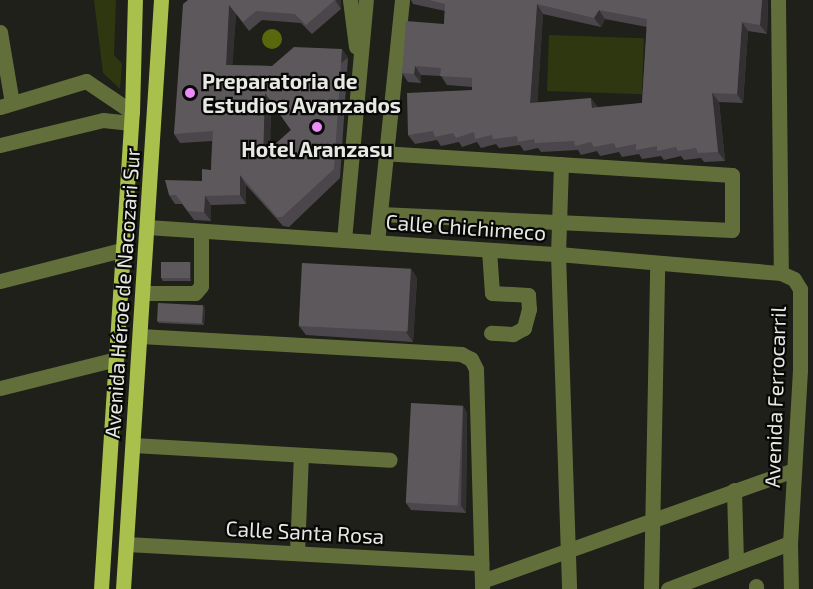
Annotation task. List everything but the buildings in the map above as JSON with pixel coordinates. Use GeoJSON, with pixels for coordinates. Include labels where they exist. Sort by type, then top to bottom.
{"type":"FeatureCollection","features":[{"type":"Feature","properties":{"kind":"main road","name":"Avenida Héroe de Nacozari Sur"},"geometry":{"type":"LineString","coordinates":[[101,589],[131,117],[135,0]]}},
{"type":"Feature","properties":{"kind":"main road","name":"Avenida Héroe de Nacozari Sur"},"geometry":{"type":"LineString","coordinates":[[123,589],[161,0]]}},
{"type":"Feature","properties":{"kind":"street"},"geometry":{"type":"LineString","coordinates":[[350,0],[352,35],[358,56]]}},
{"type":"Feature","properties":{"kind":"street"},"geometry":{"type":"LineString","coordinates":[[344,240],[358,56],[366,0]]}},
{"type":"Feature","properties":{"kind":"street"},"geometry":{"type":"LineString","coordinates":[[377,242],[402,0]]}},
{"type":"Feature","properties":{"kind":"street"},"geometry":{"type":"LineString","coordinates":[[778,0],[781,273]]}},
{"type":"Feature","properties":{"kind":"street"},"geometry":{"type":"LineString","coordinates":[[0,32],[6,105],[86,81],[131,117]]}},
{"type":"Feature","properties":{"kind":"street"},"geometry":{"type":"LineString","coordinates":[[0,145],[103,120],[131,117]]}},
{"type":"Feature","properties":{"kind":"street"},"geometry":{"type":"LineString","coordinates":[[380,214],[732,230],[732,175],[386,153]]}},
{"type":"Feature","properties":{"kind":"street"},"geometry":{"type":"LineString","coordinates":[[561,164],[558,254],[570,548],[569,589]]}},
{"type":"Feature","properties":{"kind":"street","name":"Calle Chichimeco"},"geometry":{"type":"LineString","coordinates":[[147,227],[558,254],[657,265],[781,273]]}},
{"type":"Feature","properties":{"kind":"street"},"geometry":{"type":"LineString","coordinates":[[143,293],[195,293],[201,286],[201,231]]}},
{"type":"Feature","properties":{"kind":"street"},"geometry":{"type":"LineString","coordinates":[[0,281],[122,250]]}},
{"type":"Feature","properties":{"kind":"street"},"geometry":{"type":"LineString","coordinates":[[489,250],[492,293],[528,295],[529,309],[524,328],[513,334],[491,333]]}},
{"type":"Feature","properties":{"kind":"street"},"geometry":{"type":"LineString","coordinates":[[651,589],[657,265]]}},
{"type":"Feature","properties":{"kind":"street","name":"Avenida Ferrocarril"},"geometry":{"type":"LineString","coordinates":[[781,273],[794,279],[800,289],[800,370],[790,543],[791,589]]}},
{"type":"Feature","properties":{"kind":"street"},"geometry":{"type":"LineString","coordinates":[[140,336],[461,354],[471,359],[476,369],[482,585],[570,548],[794,470]]}},
{"type":"Feature","properties":{"kind":"street"},"geometry":{"type":"LineString","coordinates":[[0,388],[116,358]]}},
{"type":"Feature","properties":{"kind":"street"},"geometry":{"type":"LineString","coordinates":[[133,445],[390,460]]}},
{"type":"Feature","properties":{"kind":"street"},"geometry":{"type":"LineString","coordinates":[[297,553],[301,455]]}},
{"type":"Feature","properties":{"kind":"street"},"geometry":{"type":"LineString","coordinates":[[734,490],[736,562]]}},
{"type":"Feature","properties":{"kind":"street","name":"Calle Santa Rosa"},"geometry":{"type":"LineString","coordinates":[[126,543],[481,563]]}},
{"type":"Feature","properties":{"kind":"street"},"geometry":{"type":"LineString","coordinates":[[676,588],[736,562],[790,543]]}},
{"type":"Feature","properties":{"kind":"shaded area"},"geometry":{"type":"Polygon","coordinates":[[[94,0],[116,0],[114,55],[122,64],[120,89],[103,73],[94,0]]]}},
{"type":"Feature","properties":{"kind":"shaded area"},"geometry":{"type":"Polygon","coordinates":[[[272,29],[279,32],[282,39],[279,46],[272,49],[265,46],[262,39],[265,32],[272,29]]]}},
{"type":"Feature","properties":{"kind":"shaded area"},"geometry":{"type":"Polygon","coordinates":[[[549,35],[644,38],[642,94],[547,91],[549,35]]]}},
{"type":"Feature","properties":{"kind":"place","name":"Preparatoria de Estudios Avanzados"},"geometry":{"type":"Point","coordinates":[190,93]}},
{"type":"Feature","properties":{"kind":"place","name":"Hotel Aranzasu"},"geometry":{"type":"Point","coordinates":[317,127]}}]}
